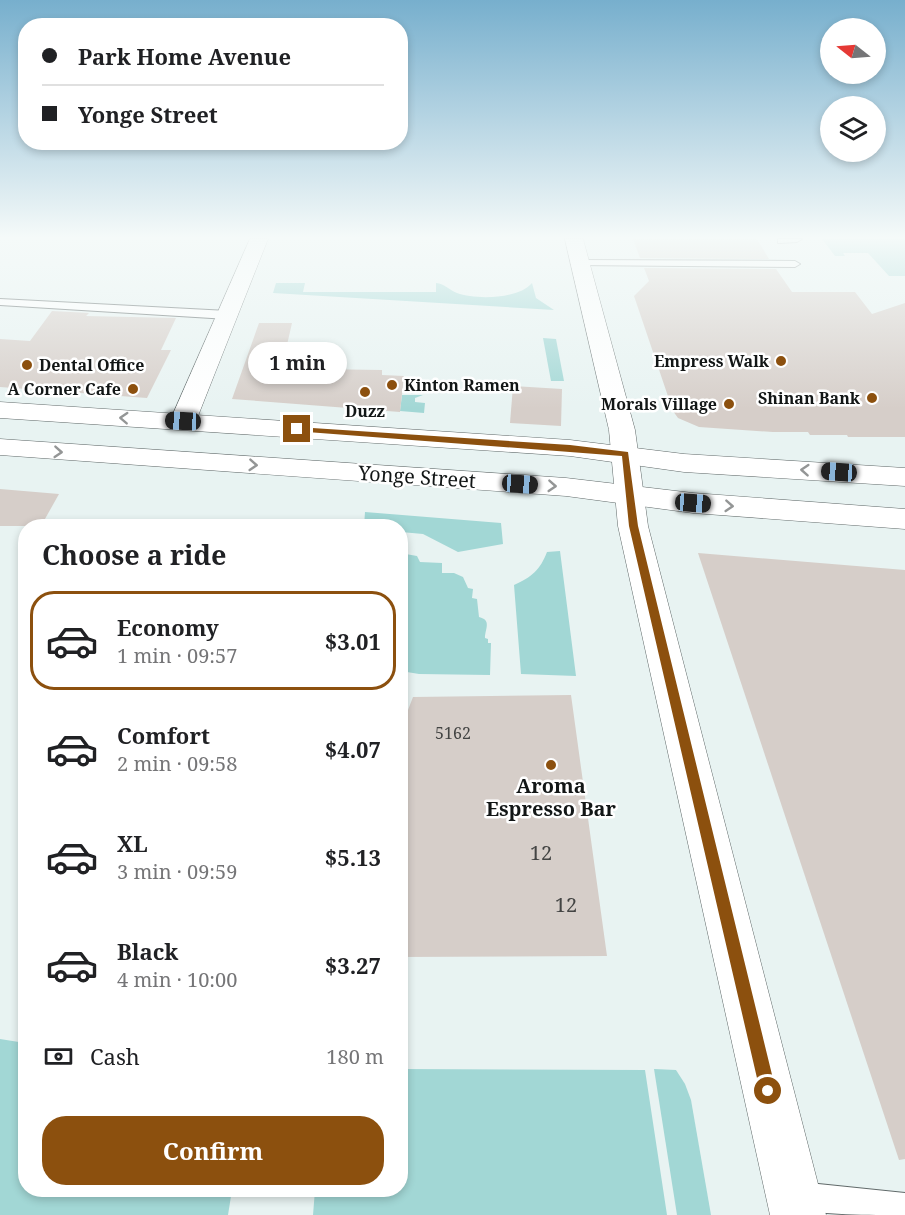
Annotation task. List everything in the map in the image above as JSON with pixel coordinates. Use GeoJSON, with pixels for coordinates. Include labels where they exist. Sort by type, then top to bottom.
{"type":"FeatureCollection","features":[{"type":"Feature","properties":{"kind":"main road"},"geometry":{"type":"LineString","coordinates":[[183,421],[236,296]]}},
{"type":"Feature","properties":{"kind":"main road"},"geometry":{"type":"LineString","coordinates":[[588,296],[620,418],[636,538],[795,1206]]}},
{"type":"Feature","properties":{"kind":"main road","name":"Yonge Street"},"geometry":{"type":"LineString","coordinates":[[0,410],[570,448],[684,463],[905,477]]}},
{"type":"Feature","properties":{"kind":"main road","name":"Yonge Street"},"geometry":{"type":"LineString","coordinates":[[0,447],[566,487],[693,503],[905,519]]}},
{"type":"Feature","properties":{"kind":"lane"},"geometry":{"type":"LineString","coordinates":[[0,302],[228,315]]}},
{"type":"Feature","properties":{"kind":"lane"},"geometry":{"type":"LineString","coordinates":[[795,1206],[905,1208]]}},
{"type":"Feature","properties":{"kind":"shaded area"},"geometry":{"type":"Polygon","coordinates":[[[318,296],[535,296],[554,310],[318,296]]]}},
{"type":"Feature","properties":{"kind":"shaded area"},"geometry":{"type":"Polygon","coordinates":[[[543,338],[556,339],[564,381],[551,381],[543,338]]]}},
{"type":"Feature","properties":{"kind":"shaded area"},"geometry":{"type":"Polygon","coordinates":[[[402,395],[423,395],[415,398],[415,402],[425,403],[424,413],[400,411],[402,395]]]}},
{"type":"Feature","properties":{"kind":"shaded area"},"geometry":{"type":"Polygon","coordinates":[[[365,512],[501,523],[503,544],[458,552],[423,534],[408,533],[408,519],[364,519],[365,512]]]}},
{"type":"Feature","properties":{"kind":"shaded area"},"geometry":{"type":"Polygon","coordinates":[[[560,551],[576,676],[521,674],[514,585],[535,572],[547,552],[560,551]]]}},
{"type":"Feature","properties":{"kind":"shaded area"},"geometry":{"type":"Polygon","coordinates":[[[408,554],[417,556],[420,562],[442,563],[442,573],[454,573],[463,577],[468,588],[473,589],[472,598],[477,599],[479,617],[487,623],[485,638],[488,639],[488,643],[491,643],[490,675],[408,672],[408,554]]]}},
{"type":"Feature","properties":{"kind":"shaded area"},"geometry":{"type":"Polygon","coordinates":[[[0,1039],[18,1042],[18,1197],[231,1197],[228,1215],[0,1215],[0,1039]]]}},
{"type":"Feature","properties":{"kind":"shaded area"},"geometry":{"type":"Polygon","coordinates":[[[408,1069],[645,1070],[667,1215],[313,1215],[314,1197],[408,1197],[408,1069]]]}},
{"type":"Feature","properties":{"kind":"shaded area"},"geometry":{"type":"Polygon","coordinates":[[[654,1069],[676,1070],[685,1084],[691,1100],[711,1215],[677,1215],[654,1069]]]}},
{"type":"Feature","properties":{"kind":"building","name":"Empress Walk"},"geometry":{"type":"Polygon","coordinates":[[[634,296],[858,296],[872,314],[905,303],[905,437],[848,437],[847,435],[810,435],[808,432],[699,427],[678,418],[673,411],[634,296]]]}},
{"type":"Feature","properties":{"kind":"building"},"geometry":{"type":"Polygon","coordinates":[[[52,311],[89,313],[86,316],[176,318],[161,350],[171,350],[147,398],[0,387],[0,339],[30,341],[52,311]]]}},
{"type":"Feature","properties":{"kind":"building"},"geometry":{"type":"Polygon","coordinates":[[[259,323],[292,323],[284,358],[319,358],[317,369],[382,370],[382,375],[404,376],[400,412],[232,399],[259,323]]]}},
{"type":"Feature","properties":{"kind":"building"},"geometry":{"type":"Polygon","coordinates":[[[513,386],[562,389],[561,426],[510,423],[513,386]]]}},
{"type":"Feature","properties":{"kind":"building"},"geometry":{"type":"Polygon","coordinates":[[[0,489],[59,494],[45,519],[18,519],[18,526],[0,526],[0,489]]]}},
{"type":"Feature","properties":{"kind":"building"},"geometry":{"type":"Polygon","coordinates":[[[698,553],[905,570],[905,1159],[899,1160],[698,553]]]}},
{"type":"Feature","properties":{"kind":"building"},"geometry":{"type":"Polygon","coordinates":[[[571,695],[607,956],[408,957],[408,710],[413,697],[571,695]]]}},
{"type":"Feature","properties":{"kind":"place","name":"Empress Walk"},"geometry":{"type":"Point","coordinates":[781,361]}},
{"type":"Feature","properties":{"kind":"place","name":"Dental Office"},"geometry":{"type":"Point","coordinates":[27,365]}},
{"type":"Feature","properties":{"kind":"place","name":"Kinton Ramen"},"geometry":{"type":"Point","coordinates":[392,385]}},
{"type":"Feature","properties":{"kind":"place","name":"A Corner Cafe"},"geometry":{"type":"Point","coordinates":[133,389]}},
{"type":"Feature","properties":{"kind":"place","name":"Duzz"},"geometry":{"type":"Point","coordinates":[365,392]}},
{"type":"Feature","properties":{"kind":"place","name":"Shinan Bank"},"geometry":{"type":"Point","coordinates":[872,398]}},
{"type":"Feature","properties":{"kind":"place","name":"Morals Village"},"geometry":{"type":"Point","coordinates":[729,404]}},
{"type":"Feature","properties":{"kind":"place","name":"Aroma Espresso Bar"},"geometry":{"type":"Point","coordinates":[551,765]}},
{"type":"Feature","properties":{"kind":"route"},"geometry":{"type":"LineString","coordinates":[[297,429],[626,454],[633,526],[768,1091]]}}]}
